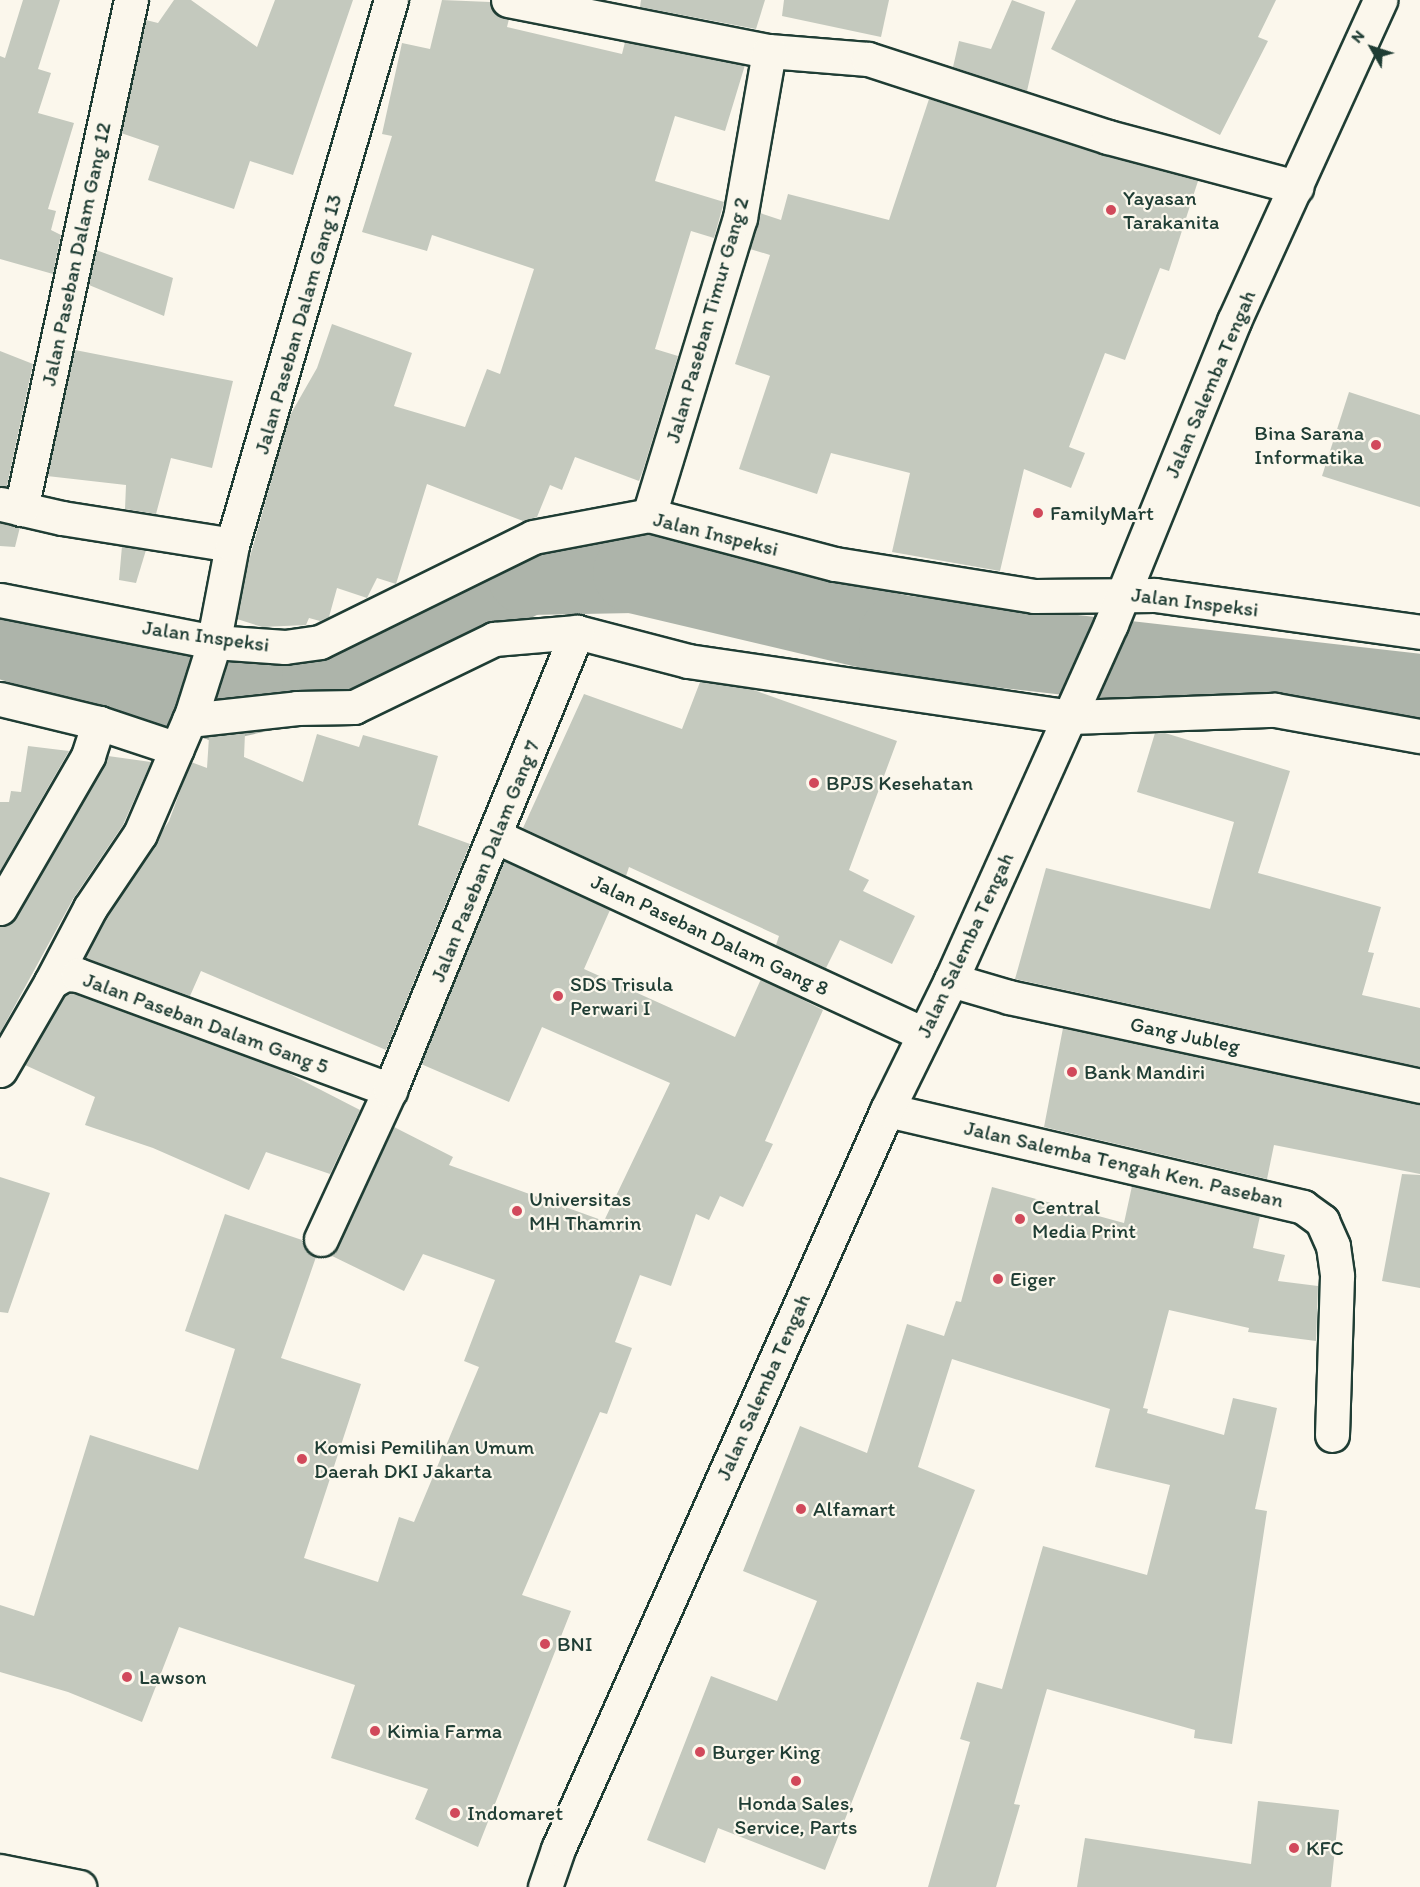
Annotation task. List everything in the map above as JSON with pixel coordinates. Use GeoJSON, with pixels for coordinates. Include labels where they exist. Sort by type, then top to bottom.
{"type":"FeatureCollection","features":[{"type":"Feature","properties":{"kind":"street","name":"Jalan Paseban Dalam Gang 12"},"geometry":{"type":"LineString","coordinates":[[11,506],[131,0]]}},
{"type":"Feature","properties":{"kind":"street","name":"Jalan Paseban Dalam Gang 13"},"geometry":{"type":"LineString","coordinates":[[51,982],[90,908],[140,834],[186,727],[213,646],[232,545],[391,0]]}},
{"type":"Feature","properties":{"kind":"street"},"geometry":{"type":"LineString","coordinates":[[508,0],[769,51],[868,59],[1108,137],[1296,187]]}},
{"type":"Feature","properties":{"kind":"street","name":"Jalan Salemba Tengah"},"geometry":{"type":"LineString","coordinates":[[544,1887],[562,1838],[886,1110],[951,980],[1111,624],[1234,321],[1380,0]]}},
{"type":"Feature","properties":{"kind":"street","name":"Jalan Paseban Timur Gang 2"},"geometry":{"type":"LineString","coordinates":[[649,515],[740,218],[769,51]]}},
{"type":"Feature","properties":{"kind":"street"},"geometry":{"type":"LineString","coordinates":[[11,506],[232,545]]}},
{"type":"Feature","properties":{"kind":"street","name":"Jalan Inspeksi"},"geometry":{"type":"LineString","coordinates":[[0,600],[213,646],[285,647],[320,642],[534,537],[649,515],[847,566],[1035,596],[1123,593],[1420,632]]}},
{"type":"Feature","properties":{"kind":"street"},"geometry":{"type":"LineString","coordinates":[[0,699],[99,723],[186,727],[297,708],[354,707],[494,639],[577,632],[688,661],[1073,709],[1275,710],[1420,736]]}},
{"type":"Feature","properties":{"kind":"street","name":"Jalan Paseban Dalam Gang 7"},"geometry":{"type":"LineString","coordinates":[[321,1239],[390,1090],[496,837],[577,632]]}},
{"type":"Feature","properties":{"kind":"street"},"geometry":{"type":"LineString","coordinates":[[0,908],[88,756],[99,723]]}},
{"type":"Feature","properties":{"kind":"street","name":"Jalan Paseban Dalam Gang 8"},"geometry":{"type":"LineString","coordinates":[[496,837],[924,1034]]}},
{"type":"Feature","properties":{"kind":"street","name":"Jalan Paseban Dalam Gang 5"},"geometry":{"type":"LineString","coordinates":[[0,1070],[51,982],[65,974],[78,975],[390,1090]]}},
{"type":"Feature","properties":{"kind":"street","name":"Gang Jubleg"},"geometry":{"type":"LineString","coordinates":[[951,980],[1009,996],[1420,1086]]}},
{"type":"Feature","properties":{"kind":"street","name":"Jalan Salemba Tengah Ken. Paseban"},"geometry":{"type":"LineString","coordinates":[[886,1110],[1304,1207],[1322,1221],[1335,1256],[1332,1435]]}},
{"type":"Feature","properties":{"kind":"street"},"geometry":{"type":"LineString","coordinates":[[0,1871],[79,1887]]}},
{"type":"Feature","properties":{"kind":"building"},"geometry":{"type":"Polygon","coordinates":[[[23,0],[60,0],[38,69],[51,73],[38,113],[74,123],[48,209],[56,211],[51,230],[61,235],[53,274],[0,259],[0,56],[5,58],[23,0]]]}},
{"type":"Feature","properties":{"kind":"building"},"geometry":{"type":"Polygon","coordinates":[[[174,0],[191,0],[257,47],[275,0],[353,0],[293,175],[250,161],[234,209],[148,180],[159,146],[121,133],[146,20],[158,23],[174,0]]]}},
{"type":"Feature","properties":{"kind":"building"},"geometry":{"type":"Polygon","coordinates":[[[442,0],[490,2],[495,14],[509,19],[507,27],[622,54],[625,42],[745,65],[725,131],[675,116],[655,181],[724,202],[714,238],[691,231],[655,349],[678,356],[639,481],[575,457],[562,490],[550,485],[537,517],[523,521],[427,484],[396,584],[377,578],[367,598],[337,588],[329,617],[320,621],[309,618],[306,625],[262,627],[237,619],[248,564],[289,417],[317,368],[332,324],[412,353],[394,406],[465,427],[487,369],[500,374],[534,269],[432,235],[427,251],[362,232],[392,136],[382,134],[402,43],[430,49],[442,0]]]}},
{"type":"Feature","properties":{"kind":"building"},"geometry":{"type":"Polygon","coordinates":[[[641,0],[765,0],[756,29],[640,7],[641,0]]]}},
{"type":"Feature","properties":{"kind":"building"},"geometry":{"type":"Polygon","coordinates":[[[784,0],[889,0],[881,37],[782,16],[784,0]]]}},
{"type":"Feature","properties":{"kind":"building"},"geometry":{"type":"Polygon","coordinates":[[[1012,0],[1045,12],[1027,91],[953,67],[959,41],[991,49],[1012,0]]]}},
{"type":"Feature","properties":{"kind":"building"},"geometry":{"type":"Polygon","coordinates":[[[1076,0],[1276,0],[1258,37],[1268,41],[1220,135],[1051,49],[1076,0]]]}},
{"type":"Feature","properties":{"kind":"building"},"geometry":{"type":"Polygon","coordinates":[[[929,99],[1102,155],[1198,181],[1169,271],[1160,268],[1125,360],[1105,353],[1069,447],[1085,453],[1071,488],[1024,469],[1000,571],[892,552],[910,473],[831,453],[817,494],[739,469],[770,376],[735,364],[770,255],[750,249],[760,213],[781,220],[788,194],[889,220],[929,99]]]}},
{"type":"Feature","properties":{"kind":"building"},"geometry":{"type":"Polygon","coordinates":[[[96,250],[173,278],[164,316],[89,285],[96,250]]]}},
{"type":"Feature","properties":{"kind":"building"},"geometry":{"type":"Polygon","coordinates":[[[75,350],[233,381],[212,468],[171,458],[156,514],[125,509],[126,485],[47,476],[75,350]]]}},
{"type":"Feature","properties":{"kind":"building"},"geometry":{"type":"Polygon","coordinates":[[[0,351],[33,364],[7,486],[0,486],[0,351]]]}},
{"type":"Feature","properties":{"kind":"building","name":"Bina Sarana Informatika"},"geometry":{"type":"Polygon","coordinates":[[[1349,392],[1420,415],[1420,507],[1322,476],[1349,392]]]}},
{"type":"Feature","properties":{"kind":"building"},"geometry":{"type":"Polygon","coordinates":[[[0,523],[20,527],[15,547],[0,546],[0,523]]]}},
{"type":"Feature","properties":{"kind":"building"},"geometry":{"type":"Polygon","coordinates":[[[122,546],[146,550],[136,583],[119,580],[122,546]]]}},
{"type":"Feature","properties":{"kind":"building"},"geometry":{"type":"Polygon","coordinates":[[[700,682],[751,689],[897,741],[849,870],[869,880],[863,891],[915,916],[892,964],[840,940],[826,968],[776,945],[779,936],[629,867],[626,876],[523,828],[584,694],[682,729],[700,682]]]}},
{"type":"Feature","properties":{"kind":"building"},"geometry":{"type":"Polygon","coordinates":[[[245,733],[244,757],[303,782],[317,734],[359,747],[363,735],[438,756],[418,825],[470,844],[386,1050],[201,971],[190,996],[85,958],[106,918],[169,821],[191,762],[207,768],[209,737],[245,733]]]}},
{"type":"Feature","properties":{"kind":"building"},"geometry":{"type":"Polygon","coordinates":[[[1155,733],[1165,733],[1290,771],[1258,873],[1381,907],[1368,952],[1374,953],[1362,995],[1420,1008],[1420,1067],[1015,979],[1046,868],[1210,909],[1234,822],[1137,792],[1155,733]]]}},
{"type":"Feature","properties":{"kind":"building"},"geometry":{"type":"Polygon","coordinates":[[[28,746],[69,751],[0,871],[0,802],[9,802],[11,791],[21,792],[28,746]]]}},
{"type":"Feature","properties":{"kind":"building"},"geometry":{"type":"Polygon","coordinates":[[[108,756],[151,762],[123,825],[73,899],[0,1033],[0,927],[16,917],[108,756]]]}},
{"type":"Feature","properties":{"kind":"building"},"geometry":{"type":"Polygon","coordinates":[[[504,861],[610,910],[584,969],[735,1037],[761,979],[823,1010],[765,1141],[773,1144],[743,1207],[720,1196],[709,1220],[696,1214],[671,1286],[640,1275],[615,1342],[632,1348],[607,1414],[600,1412],[522,1595],[571,1611],[478,1847],[415,1819],[428,1789],[331,1758],[355,1685],[179,1627],[142,1722],[68,1692],[0,1672],[0,1605],[34,1616],[90,1435],[198,1470],[235,1349],[185,1331],[225,1214],[302,1240],[306,1250],[316,1257],[281,1358],[361,1384],[304,1558],[378,1582],[399,1517],[414,1522],[479,1367],[464,1361],[495,1280],[423,1254],[404,1291],[330,1255],[338,1247],[394,1127],[453,1157],[449,1165],[604,1221],[670,1083],[542,1027],[509,1102],[421,1064],[504,861]]]}},
{"type":"Feature","properties":{"kind":"building"},"geometry":{"type":"Polygon","coordinates":[[[74,993],[284,1071],[360,1110],[330,1174],[266,1152],[249,1190],[153,1148],[85,1125],[95,1097],[25,1065],[65,996],[74,993]]]}},
{"type":"Feature","properties":{"kind":"building"},"geometry":{"type":"Polygon","coordinates":[[[1063,1028],[1420,1104],[1420,1174],[1274,1145],[1267,1179],[1044,1127],[1063,1028]]]}},
{"type":"Feature","properties":{"kind":"building"},"geometry":{"type":"Polygon","coordinates":[[[1402,1174],[1420,1175],[1420,1288],[1382,1281],[1402,1174]]]}},
{"type":"Feature","properties":{"kind":"building"},"geometry":{"type":"Polygon","coordinates":[[[0,1177],[50,1193],[8,1313],[0,1312],[0,1177]]]}},
{"type":"Feature","properties":{"kind":"building"},"geometry":{"type":"Polygon","coordinates":[[[1132,1186],[1260,1216],[1253,1248],[1285,1255],[1278,1281],[1318,1286],[1316,1341],[1248,1332],[1249,1328],[1169,1310],[1143,1408],[1148,1409],[1147,1413],[1224,1435],[1233,1398],[1277,1408],[1255,1509],[1267,1511],[1232,1744],[1194,1738],[1195,1730],[1047,1689],[1014,1804],[1020,1805],[996,1887],[928,1887],[970,1742],[960,1739],[977,1682],[1002,1689],[1043,1546],[1147,1575],[1170,1485],[1095,1467],[1110,1409],[952,1359],[918,1467],[975,1490],[825,1870],[718,1828],[705,1863],[647,1840],[711,1676],[777,1701],[817,1601],[743,1571],[800,1426],[867,1453],[907,1324],[944,1336],[956,1301],[961,1302],[992,1187],[1124,1223],[1132,1186]]]}},
{"type":"Feature","properties":{"kind":"building"},"geometry":{"type":"Polygon","coordinates":[[[1258,1801],[1339,1810],[1331,1887],[1077,1887],[1085,1838],[1251,1864],[1258,1801]]]}},
{"type":"Feature","properties":{"kind":"waterway"},"geometry":{"type":"LineString","coordinates":[[0,637],[218,700],[322,677],[527,574],[633,572],[899,635],[1420,694]]}},
{"type":"Feature","properties":{"kind":"place","name":"Yayasan Tarakanita"},"geometry":{"type":"Point","coordinates":[1111,210]}},
{"type":"Feature","properties":{"kind":"place","name":"Bina Sarana Informatika"},"geometry":{"type":"Point","coordinates":[1376,445]}},
{"type":"Feature","properties":{"kind":"place","name":"FamilyMart"},"geometry":{"type":"Point","coordinates":[1038,513]}},
{"type":"Feature","properties":{"kind":"place","name":"BPJS Kesehatan"},"geometry":{"type":"Point","coordinates":[814,783]}},
{"type":"Feature","properties":{"kind":"place","name":"SDS Trisula Perwari I"},"geometry":{"type":"Point","coordinates":[558,996]}},
{"type":"Feature","properties":{"kind":"place","name":"Bank Mandiri"},"geometry":{"type":"Point","coordinates":[1072,1072]}},
{"type":"Feature","properties":{"kind":"place","name":"Universitas MH Thamrin"},"geometry":{"type":"Point","coordinates":[517,1211]}},
{"type":"Feature","properties":{"kind":"place","name":"Central Media Print"},"geometry":{"type":"Point","coordinates":[1020,1219]}},
{"type":"Feature","properties":{"kind":"place","name":"Eiger"},"geometry":{"type":"Point","coordinates":[998,1279]}},
{"type":"Feature","properties":{"kind":"place","name":"Komisi Pemilihan Umum Daerah DKI Jakarta"},"geometry":{"type":"Point","coordinates":[302,1459]}},
{"type":"Feature","properties":{"kind":"place","name":"Alfamart"},"geometry":{"type":"Point","coordinates":[801,1509]}},
{"type":"Feature","properties":{"kind":"place","name":"BNI"},"geometry":{"type":"Point","coordinates":[545,1644]}},
{"type":"Feature","properties":{"kind":"place","name":"Lawson"},"geometry":{"type":"Point","coordinates":[127,1677]}},
{"type":"Feature","properties":{"kind":"place","name":"Kimia Farma"},"geometry":{"type":"Point","coordinates":[375,1731]}},
{"type":"Feature","properties":{"kind":"place","name":"Burger King"},"geometry":{"type":"Point","coordinates":[700,1752]}},
{"type":"Feature","properties":{"kind":"place","name":"Honda Sales, Service, Parts"},"geometry":{"type":"Point","coordinates":[796,1781]}},
{"type":"Feature","properties":{"kind":"place","name":"Indomaret"},"geometry":{"type":"Point","coordinates":[455,1813]}},
{"type":"Feature","properties":{"kind":"place","name":"KFC"},"geometry":{"type":"Point","coordinates":[1294,1848]}}]}
